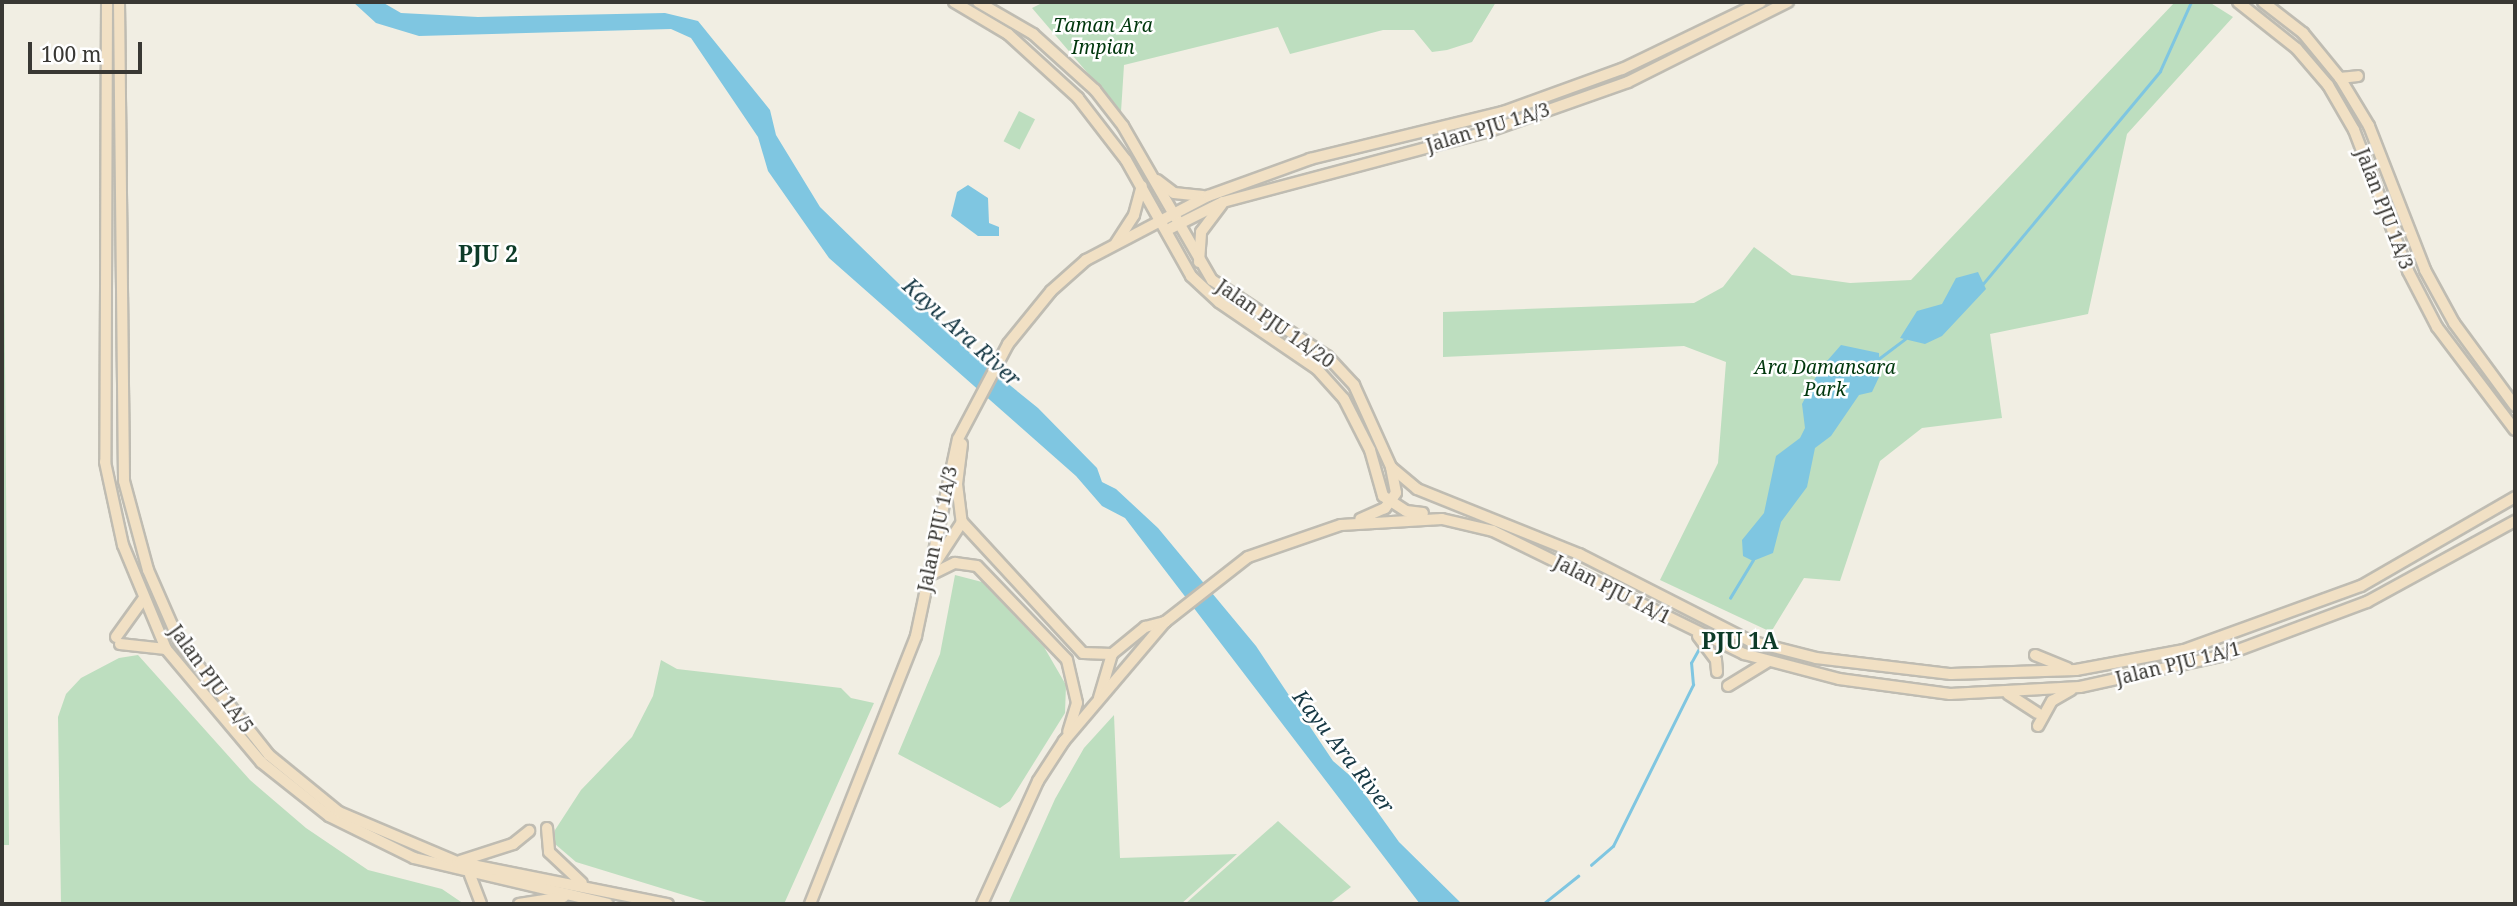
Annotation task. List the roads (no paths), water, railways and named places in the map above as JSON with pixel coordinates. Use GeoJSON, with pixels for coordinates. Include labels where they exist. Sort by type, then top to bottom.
{"type":"FeatureCollection","features":[{"type":"Feature","properties":{"kind":"street","name":"Jalan PJU 1A/5"},"geometry":{"type":"LineString","coordinates":[[107,2],[105,462],[115,517],[144,598],[166,649],[226,724],[296,793],[370,839],[470,876],[608,904]]}},
{"type":"Feature","properties":{"kind":"street","name":"Jalan PJU 1A/5"},"geometry":{"type":"LineString","coordinates":[[119,2],[120,429],[124,481],[148,570],[179,641],[269,755],[340,811],[457,862],[583,883],[668,904]]}},
{"type":"Feature","properties":{"kind":"street","name":"Jalan PJU 1A/20"},"geometry":{"type":"LineString","coordinates":[[956,2],[1008,34],[1055,74],[1100,125],[1142,186],[1191,276],[1212,296],[1317,369],[1344,399],[1390,503]]}},
{"type":"Feature","properties":{"kind":"street","name":"Jalan PJU 1A/20"},"geometry":{"type":"LineString","coordinates":[[978,2],[1033,34],[1095,90],[1155,178],[1177,225],[1212,280],[1343,372],[1370,415],[1391,467],[1395,493],[1390,503]]}},
{"type":"Feature","properties":{"kind":"street","name":"Jalan PJU 1A/3"},"geometry":{"type":"LineString","coordinates":[[1170,212],[1310,159],[1503,112],[1622,69],[1761,2]]}},
{"type":"Feature","properties":{"kind":"street","name":"Jalan PJU 1A/3"},"geometry":{"type":"LineString","coordinates":[[813,901],[897,693],[928,576],[947,475],[967,419],[1008,344],[1051,291],[1086,260],[1116,243],[1163,226],[1177,225],[1223,202],[1489,131],[1628,82],[1788,2]]}},
{"type":"Feature","properties":{"kind":"street","name":"Jalan PJU 1A/3"},"geometry":{"type":"LineString","coordinates":[[2238,2],[2297,49],[2335,98],[2437,327],[2515,430]]}},
{"type":"Feature","properties":{"kind":"street","name":"Jalan PJU 1A/3"},"geometry":{"type":"LineString","coordinates":[[2263,2],[2303,33],[2340,78],[2370,125],[2425,270],[2454,323],[2515,406]]}},
{"type":"Feature","properties":{"kind":"street"},"geometry":{"type":"LineString","coordinates":[[2335,98],[2340,78],[2358,76]]}},
{"type":"Feature","properties":{"kind":"street"},"geometry":{"type":"LineString","coordinates":[[1155,178],[1174,193],[1208,196]]}},
{"type":"Feature","properties":{"kind":"street"},"geometry":{"type":"LineString","coordinates":[[1116,243],[1134,215],[1142,186]]}},
{"type":"Feature","properties":{"kind":"street"},"geometry":{"type":"LineString","coordinates":[[1199,263],[1201,232],[1223,202]]}},
{"type":"Feature","properties":{"kind":"street"},"geometry":{"type":"LineString","coordinates":[[1163,226],[1170,212]]}},
{"type":"Feature","properties":{"kind":"street"},"geometry":{"type":"LineString","coordinates":[[967,419],[957,484],[962,522],[1083,653],[1112,654]]}},
{"type":"Feature","properties":{"kind":"street","name":"Jalan PJU 1A/1"},"geometry":{"type":"LineString","coordinates":[[1391,467],[1417,489],[1579,554],[1749,641],[1816,658],[1908,670],[2076,670],[2184,650],[2301,610],[2417,558],[2515,497]]}},
{"type":"Feature","properties":{"kind":"street"},"geometry":{"type":"LineString","coordinates":[[1354,522],[1390,503],[1406,511],[1453,515],[1493,531]]}},
{"type":"Feature","properties":{"kind":"street","name":"Jalan PJU 1A/1"},"geometry":{"type":"LineString","coordinates":[[982,904],[1017,821],[1064,741],[1166,621],[1227,571],[1272,545],[1354,522],[1442,519],[1493,531],[1695,633],[1766,662],[1912,691],[2005,693],[2080,687],[2189,666],[2328,618],[2423,576],[2515,521]]}},
{"type":"Feature","properties":{"kind":"street"},"geometry":{"type":"LineString","coordinates":[[928,576],[962,522]]}},
{"type":"Feature","properties":{"kind":"street"},"geometry":{"type":"LineString","coordinates":[[928,576],[955,562],[977,566],[1067,660],[1077,703],[1064,741]]}},
{"type":"Feature","properties":{"kind":"street"},"geometry":{"type":"LineString","coordinates":[[144,598],[118,640],[166,649]]}},
{"type":"Feature","properties":{"kind":"street"},"geometry":{"type":"LineString","coordinates":[[1099,700],[1112,654],[1145,627],[1166,621]]}},
{"type":"Feature","properties":{"kind":"street"},"geometry":{"type":"LineString","coordinates":[[1695,633],[1716,660],[1717,672]]}},
{"type":"Feature","properties":{"kind":"street"},"geometry":{"type":"LineString","coordinates":[[2035,655],[2076,670]]}},
{"type":"Feature","properties":{"kind":"street"},"geometry":{"type":"LineString","coordinates":[[1728,686],[1766,662]]}},
{"type":"Feature","properties":{"kind":"street"},"geometry":{"type":"LineString","coordinates":[[2038,726],[2052,701],[2080,687]]}},
{"type":"Feature","properties":{"kind":"street"},"geometry":{"type":"LineString","coordinates":[[2005,693],[2037,713]]}},
{"type":"Feature","properties":{"kind":"street"},"geometry":{"type":"LineString","coordinates":[[547,828],[549,852],[583,883]]}},
{"type":"Feature","properties":{"kind":"street"},"geometry":{"type":"LineString","coordinates":[[457,862],[513,844],[529,831]]}},
{"type":"Feature","properties":{"kind":"street"},"geometry":{"type":"LineString","coordinates":[[470,876],[481,904]]}},
{"type":"Feature","properties":{"kind":"street"},"geometry":{"type":"LineString","coordinates":[[519,904],[569,895]]}},
{"type":"Feature","properties":{"kind":"water"},"geometry":{"type":"Polygon","coordinates":[[[353,2],[382,2],[401,13],[478,17],[665,13],[698,21],[770,110],[776,135],[820,207],[969,352],[1038,408],[1097,468],[1102,482],[1116,489],[1158,528],[1256,646],[1333,761],[1354,779],[1399,842],[1462,904],[1420,904],[1125,518],[1102,506],[1076,476],[829,258],[768,171],[758,137],[691,38],[671,29],[419,36],[376,23],[353,2]]]}},
{"type":"Feature","properties":{"kind":"water"},"geometry":{"type":"Polygon","coordinates":[[[968,185],[988,198],[989,223],[999,227],[999,236],[978,236],[951,216],[957,192],[968,185]]]}},
{"type":"Feature","properties":{"kind":"water"},"geometry":{"type":"Polygon","coordinates":[[[1978,272],[1986,289],[1942,336],[1925,344],[1900,338],[1917,311],[1942,304],[1956,278],[1978,272]]]}},
{"type":"Feature","properties":{"kind":"water"},"geometry":{"type":"Polygon","coordinates":[[[1841,345],[1879,353],[1880,375],[1872,392],[1859,395],[1831,436],[1815,448],[1807,487],[1781,522],[1773,553],[1753,561],[1743,556],[1742,540],[1764,513],[1776,456],[1800,438],[1805,428],[1802,404],[1820,369],[1841,345]]]}},
{"type":"Feature","properties":{"kind":"waterway"},"geometry":{"type":"LineString","coordinates":[[1982,285],[2160,71],[2191,2]]}},
{"type":"Feature","properties":{"kind":"waterway"},"geometry":{"type":"LineString","coordinates":[[1877,360],[1905,339]]}},
{"type":"Feature","properties":{"kind":"waterway"},"geometry":{"type":"LineString","coordinates":[[1730,598],[1753,560]]}},
{"type":"Feature","properties":{"kind":"waterway"},"geometry":{"type":"LineString","coordinates":[[1591,865],[1613,846],[1693,685],[1691,663],[1700,647]]}},
{"type":"Feature","properties":{"kind":"waterway"},"geometry":{"type":"LineString","coordinates":[[1543,904],[1578,876]]}},
{"type":"Feature","properties":{"kind":"district","name":"PJU 2"},"geometry":{"type":"Point","coordinates":[488,253]}},
{"type":"Feature","properties":{"kind":"district","name":"PJU 1A"},"geometry":{"type":"Point","coordinates":[1740,640]}},
{"type":"Feature","properties":{"kind":"park label","name":"Taman Ara Impian"},"geometry":{"type":"Point","coordinates":[1103,37]}},
{"type":"Feature","properties":{"kind":"park label","name":"Ara Damansara Park"},"geometry":{"type":"Point","coordinates":[1825,379]}},
{"type":"Feature","properties":{"kind":"water label","name":"Kayu Ara River"},"geometry":{"type":"Point","coordinates":[962,332]}},
{"type":"Feature","properties":{"kind":"water label","name":"Kayu Ara River"},"geometry":{"type":"Point","coordinates":[1344,751]}}]}
